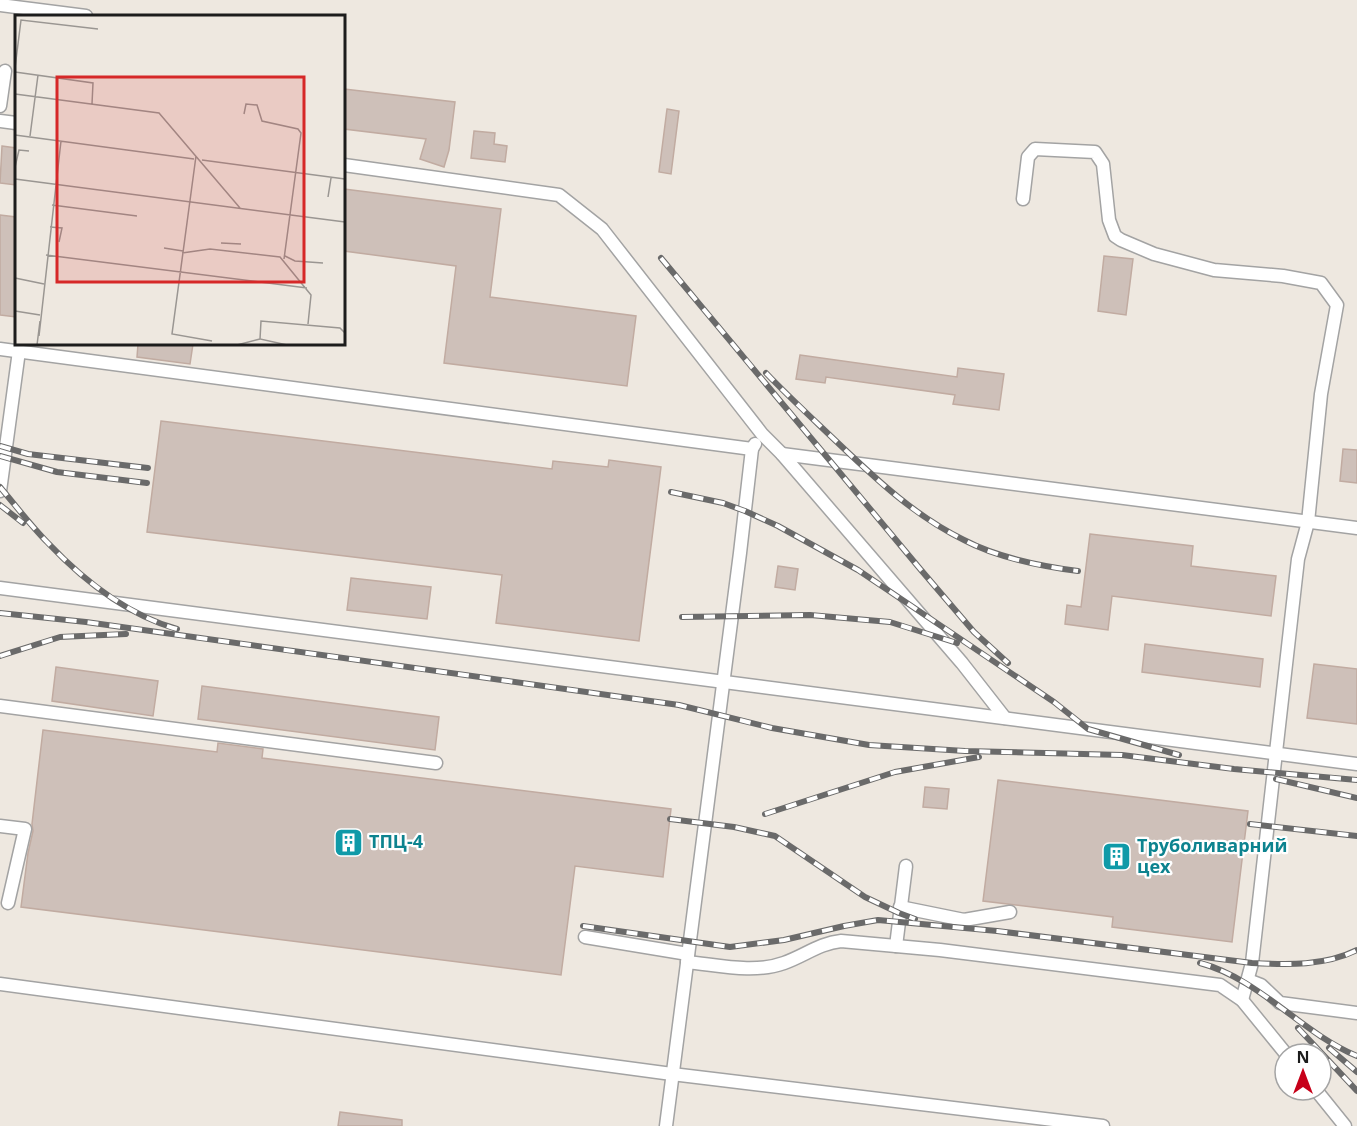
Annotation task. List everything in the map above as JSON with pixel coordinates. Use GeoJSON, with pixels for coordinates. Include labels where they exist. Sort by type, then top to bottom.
{"type":"FeatureCollection","features":[{"type":"Feature","properties":{"kind":"lane"},"geometry":{"type":"LineString","coordinates":[[0,4],[79,15]]}},
{"type":"Feature","properties":{"kind":"lane"},"geometry":{"type":"LineString","coordinates":[[0,106],[5,71]]}},
{"type":"Feature","properties":{"kind":"lane"},"geometry":{"type":"LineString","coordinates":[[0,121],[15,123]]}},
{"type":"Feature","properties":{"kind":"lane"},"geometry":{"type":"LineString","coordinates":[[1023,199],[1028,157],[1035,149],[1095,152],[1103,164],[1109,220],[1115,236],[1121,240],[1154,254],[1214,270],[1283,276],[1321,283],[1337,305],[1321,394],[1308,522],[1298,559],[1252,963],[1242,1000]]}},
{"type":"Feature","properties":{"kind":"lane"},"geometry":{"type":"LineString","coordinates":[[345,165],[559,195],[602,229],[762,434],[782,454],[962,663],[1005,718]]}},
{"type":"Feature","properties":{"kind":"lane"},"geometry":{"type":"LineString","coordinates":[[0,349],[752,449]]}},
{"type":"Feature","properties":{"kind":"lane"},"geometry":{"type":"LineString","coordinates":[[0,491],[19,351]]}},
{"type":"Feature","properties":{"kind":"lane"},"geometry":{"type":"LineString","coordinates":[[666,1126],[752,449],[762,434]]}},
{"type":"Feature","properties":{"kind":"lane"},"geometry":{"type":"LineString","coordinates":[[782,454],[1357,528]]}},
{"type":"Feature","properties":{"kind":"lane"},"geometry":{"type":"LineString","coordinates":[[0,588],[1357,764]]}},
{"type":"Feature","properties":{"kind":"lane"},"geometry":{"type":"LineString","coordinates":[[0,706],[436,764]]}},
{"type":"Feature","properties":{"kind":"lane"},"geometry":{"type":"LineString","coordinates":[[0,825],[25,829],[8,903]]}},
{"type":"Feature","properties":{"kind":"lane"},"geometry":{"type":"LineString","coordinates":[[896,946],[906,866]]}},
{"type":"Feature","properties":{"kind":"lane"},"geometry":{"type":"LineString","coordinates":[[900,908],[964,920],[1010,912]]}},
{"type":"Feature","properties":{"kind":"lane"},"geometry":{"type":"LineString","coordinates":[[585,938],[745,968],[768,968],[829,942],[841,942],[896,946],[1220,985],[1242,1000],[1276,1042]]}},
{"type":"Feature","properties":{"kind":"lane"},"geometry":{"type":"LineString","coordinates":[[1248,980],[1261,985],[1280,1003],[1357,1013]]}},
{"type":"Feature","properties":{"kind":"lane"},"geometry":{"type":"LineString","coordinates":[[0,984],[672,1074],[1103,1126]]}},
{"type":"Feature","properties":{"kind":"lane"},"geometry":{"type":"LineString","coordinates":[[1326,1102],[1345,1126]]}},
{"type":"Feature","properties":{"kind":"building"},"geometry":{"type":"Polygon","coordinates":[[[345,89],[455,102],[449,150],[444,167],[420,159],[426,139],[345,129],[345,89]]]}},
{"type":"Feature","properties":{"kind":"building"},"geometry":{"type":"Polygon","coordinates":[[[667,109],[679,111],[671,174],[659,172],[667,109]]]}},
{"type":"Feature","properties":{"kind":"building"},"geometry":{"type":"Polygon","coordinates":[[[474,131],[495,133],[494,144],[507,146],[505,162],[471,158],[474,131]]]}},
{"type":"Feature","properties":{"kind":"building"},"geometry":{"type":"Polygon","coordinates":[[[2,146],[15,148],[15,185],[0,183],[2,146]]]}},
{"type":"Feature","properties":{"kind":"building"},"geometry":{"type":"Polygon","coordinates":[[[345,189],[501,209],[490,297],[636,316],[627,386],[444,363],[456,266],[345,251],[345,189]]]}},
{"type":"Feature","properties":{"kind":"building"},"geometry":{"type":"Polygon","coordinates":[[[0,215],[15,217],[15,317],[0,315],[0,215]]]}},
{"type":"Feature","properties":{"kind":"building"},"geometry":{"type":"Polygon","coordinates":[[[1104,256],[1133,259],[1126,315],[1098,311],[1104,256]]]}},
{"type":"Feature","properties":{"kind":"building"},"geometry":{"type":"Polygon","coordinates":[[[138,345],[193,345],[190,364],[137,357],[138,345]]]}},
{"type":"Feature","properties":{"kind":"building"},"geometry":{"type":"Polygon","coordinates":[[[800,355],[957,377],[958,368],[1004,374],[999,410],[953,404],[955,395],[826,377],[825,383],[796,379],[800,355]]]}},
{"type":"Feature","properties":{"kind":"building"},"geometry":{"type":"Polygon","coordinates":[[[161,421],[552,469],[553,461],[608,467],[609,460],[661,467],[639,641],[496,623],[502,575],[147,532],[161,421]]]}},
{"type":"Feature","properties":{"kind":"building"},"geometry":{"type":"Polygon","coordinates":[[[1343,449],[1357,450],[1357,483],[1340,481],[1343,449]]]}},
{"type":"Feature","properties":{"kind":"building"},"geometry":{"type":"Polygon","coordinates":[[[1090,534],[1193,546],[1191,566],[1276,576],[1271,616],[1112,596],[1108,630],[1065,624],[1067,605],[1081,607],[1090,534]]]}},
{"type":"Feature","properties":{"kind":"building"},"geometry":{"type":"Polygon","coordinates":[[[778,566],[798,569],[795,590],[775,587],[778,566]]]}},
{"type":"Feature","properties":{"kind":"building"},"geometry":{"type":"Polygon","coordinates":[[[351,578],[431,587],[427,619],[347,610],[351,578]]]}},
{"type":"Feature","properties":{"kind":"building"},"geometry":{"type":"Polygon","coordinates":[[[1145,644],[1263,659],[1260,687],[1142,672],[1145,644]]]}},
{"type":"Feature","properties":{"kind":"building"},"geometry":{"type":"Polygon","coordinates":[[[1314,664],[1357,669],[1357,724],[1307,718],[1314,664]]]}},
{"type":"Feature","properties":{"kind":"building"},"geometry":{"type":"Polygon","coordinates":[[[56,667],[158,681],[153,716],[52,701],[56,667]]]}},
{"type":"Feature","properties":{"kind":"building"},"geometry":{"type":"Polygon","coordinates":[[[202,686],[439,717],[435,750],[198,719],[202,686]]]}},
{"type":"Feature","properties":{"kind":"building","name":"ТПЦ-4"},"geometry":{"type":"Polygon","coordinates":[[[43,730],[217,752],[218,743],[263,749],[262,758],[671,809],[663,877],[575,866],[561,975],[21,907],[33,831],[43,730]]]}},
{"type":"Feature","properties":{"kind":"building","name":"Труболиварний цех"},"geometry":{"type":"Polygon","coordinates":[[[998,780],[1248,811],[1232,942],[1112,927],[1113,917],[983,901],[998,780]]]}},
{"type":"Feature","properties":{"kind":"building"},"geometry":{"type":"Polygon","coordinates":[[[925,787],[949,789],[947,809],[923,807],[925,787]]]}},
{"type":"Feature","properties":{"kind":"building"},"geometry":{"type":"Polygon","coordinates":[[[340,1112],[402,1120],[402,1126],[338,1126],[340,1112]]]}},
{"type":"Feature","properties":{"kind":"railway"},"geometry":{"type":"LineString","coordinates":[[661,258],[974,632],[1008,663]]}},
{"type":"Feature","properties":{"kind":"railway"},"geometry":{"type":"LineString","coordinates":[[766,373],[867,470],[929,520],[991,552],[1034,564],[1078,571]]}},
{"type":"Feature","properties":{"kind":"railway"},"geometry":{"type":"LineString","coordinates":[[0,446],[28,454],[148,468]]}},
{"type":"Feature","properties":{"kind":"railway"},"geometry":{"type":"LineString","coordinates":[[0,456],[57,472],[147,483]]}},
{"type":"Feature","properties":{"kind":"railway"},"geometry":{"type":"LineString","coordinates":[[0,487],[42,536],[91,583],[141,615],[177,629]]}},
{"type":"Feature","properties":{"kind":"railway"},"geometry":{"type":"LineString","coordinates":[[671,492],[723,503],[778,526],[858,570],[1054,702],[1088,729],[1179,755]]}},
{"type":"Feature","properties":{"kind":"railway"},"geometry":{"type":"LineString","coordinates":[[0,505],[23,523]]}},
{"type":"Feature","properties":{"kind":"railway"},"geometry":{"type":"LineString","coordinates":[[0,613],[86,622],[679,705],[772,728],[869,745],[965,751],[1122,755],[1234,769],[1357,780]]}},
{"type":"Feature","properties":{"kind":"railway"},"geometry":{"type":"LineString","coordinates":[[682,617],[810,615],[890,622],[957,643]]}},
{"type":"Feature","properties":{"kind":"railway"},"geometry":{"type":"LineString","coordinates":[[0,656],[60,637],[126,634]]}},
{"type":"Feature","properties":{"kind":"railway"},"geometry":{"type":"LineString","coordinates":[[765,814],[895,772],[979,757]]}},
{"type":"Feature","properties":{"kind":"railway"},"geometry":{"type":"LineString","coordinates":[[1276,779],[1357,798]]}},
{"type":"Feature","properties":{"kind":"railway"},"geometry":{"type":"LineString","coordinates":[[670,819],[734,827],[775,836],[865,897],[915,919]]}},
{"type":"Feature","properties":{"kind":"railway"},"geometry":{"type":"LineString","coordinates":[[1250,824],[1357,836]]}},
{"type":"Feature","properties":{"kind":"railway"},"geometry":{"type":"LineString","coordinates":[[583,926],[730,947],[784,940],[878,920],[997,931],[1266,964],[1319,962],[1357,950]]}},
{"type":"Feature","properties":{"kind":"railway"},"geometry":{"type":"LineString","coordinates":[[1200,963],[1242,981],[1317,1034],[1357,1056]]}},
{"type":"Feature","properties":{"kind":"railway"},"geometry":{"type":"LineString","coordinates":[[1298,1028],[1357,1091]]}},
{"type":"Feature","properties":{"kind":"railway"},"geometry":{"type":"LineString","coordinates":[[1333,1051],[1357,1072]]}},
{"type":"Feature","properties":{"kind":"place","name":"ТПЦ-4"},"geometry":{"type":"Point","coordinates":[348,842]}},
{"type":"Feature","properties":{"kind":"place","name":"Труболиварний цех"},"geometry":{"type":"Point","coordinates":[1116,856]}}]}
